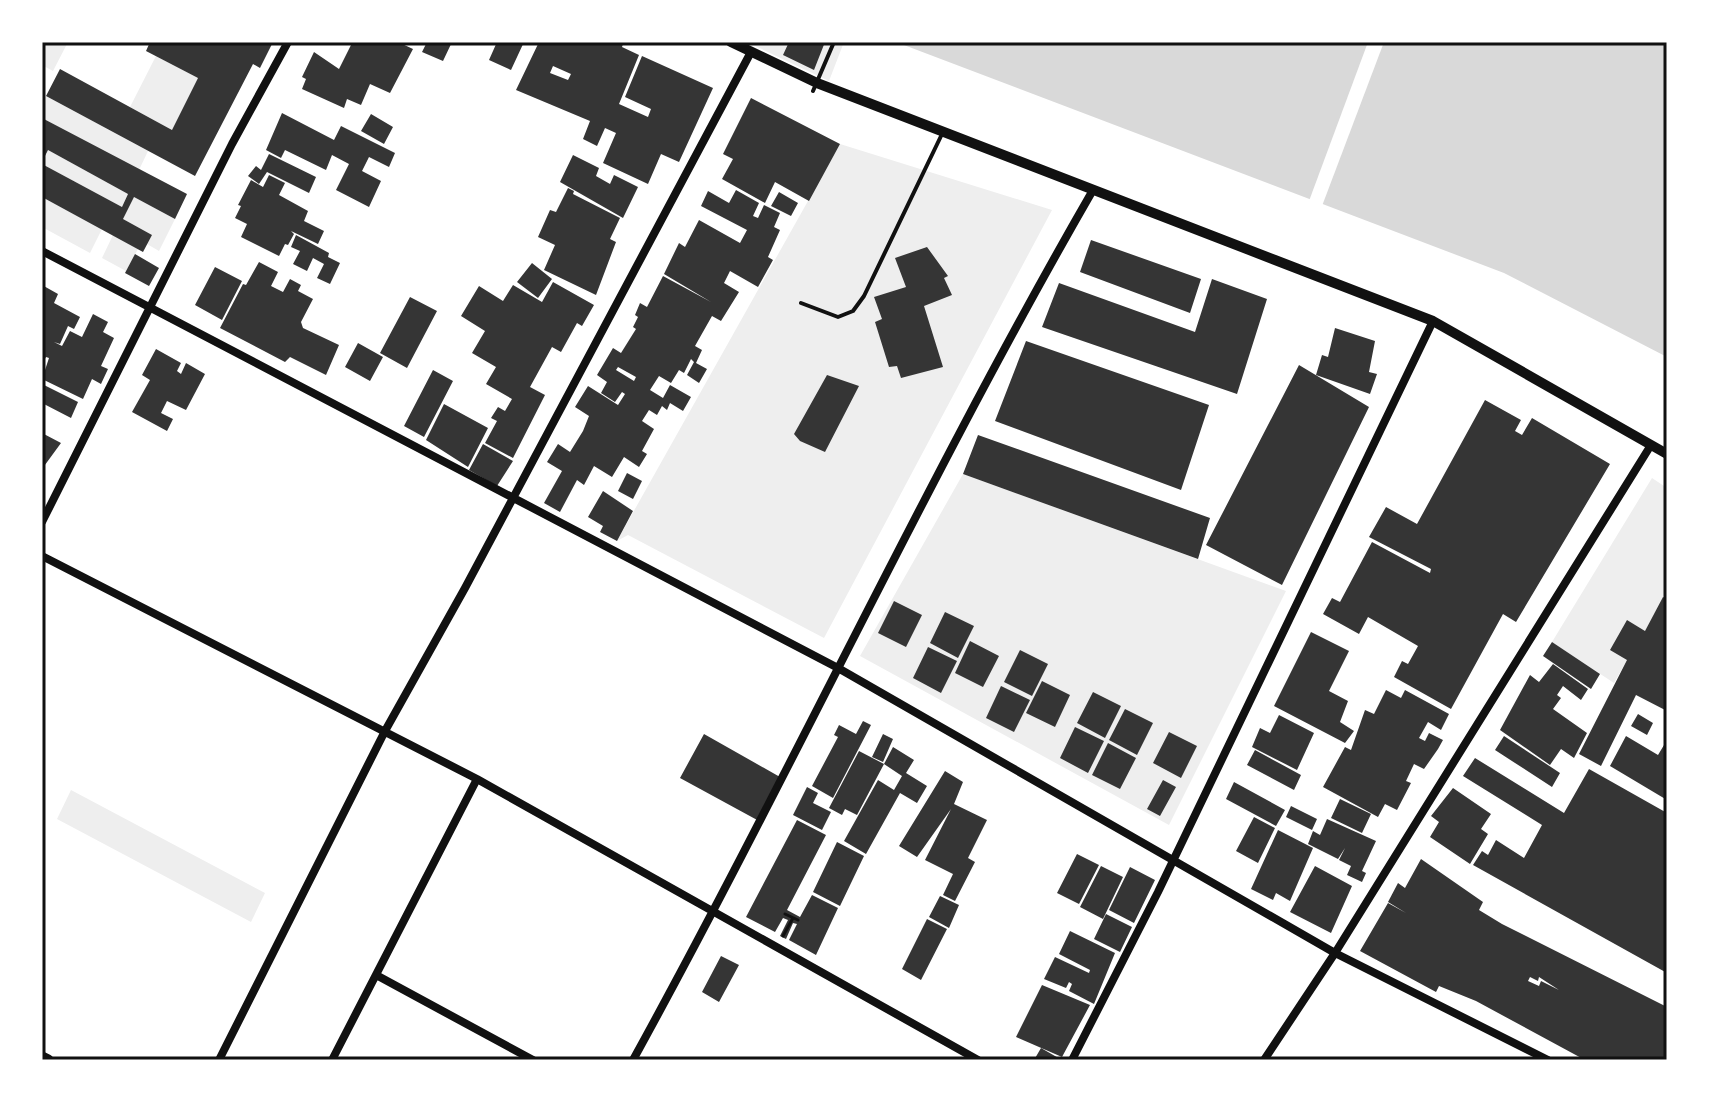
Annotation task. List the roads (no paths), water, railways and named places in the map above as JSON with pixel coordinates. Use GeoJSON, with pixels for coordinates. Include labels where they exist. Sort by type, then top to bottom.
{"type":"FeatureCollection","features":[{"type":"Feature","properties":{"kind":"main road"},"geometry":{"type":"LineString","coordinates":[[42,1057],[48,1060]]}},
{"type":"Feature","properties":{"kind":"street"},"geometry":{"type":"LineString","coordinates":[[42,522],[232,144],[288,42]]}},
{"type":"Feature","properties":{"kind":"street"},"geometry":{"type":"LineString","coordinates":[[731,42],[815,87],[943,132],[1433,321],[1667,454]]}},
{"type":"Feature","properties":{"kind":"street"},"geometry":{"type":"LineString","coordinates":[[219,1060],[385,731],[513,499],[751,52]]}},
{"type":"Feature","properties":{"kind":"street"},"geometry":{"type":"LineString","coordinates":[[633,1060],[715,911],[999,358],[1093,190]]}},
{"type":"Feature","properties":{"kind":"street"},"geometry":{"type":"LineString","coordinates":[[42,251],[838,668],[1335,953],[1548,1060]]}},
{"type":"Feature","properties":{"kind":"street"},"geometry":{"type":"LineString","coordinates":[[1072,1060],[1433,321]]}},
{"type":"Feature","properties":{"kind":"street"},"geometry":{"type":"LineString","coordinates":[[1264,1060],[1335,953],[1651,445]]}},
{"type":"Feature","properties":{"kind":"street"},"geometry":{"type":"LineString","coordinates":[[42,556],[477,779],[978,1060]]}},
{"type":"Feature","properties":{"kind":"street"},"geometry":{"type":"LineString","coordinates":[[332,1060],[477,779]]}},
{"type":"Feature","properties":{"kind":"street"},"geometry":{"type":"LineString","coordinates":[[378,976],[533,1060]]}},
{"type":"Feature","properties":{"kind":"lane"},"geometry":{"type":"LineString","coordinates":[[815,87],[834,42]]}},
{"type":"Feature","properties":{"kind":"lane"},"geometry":{"type":"LineString","coordinates":[[801,303],[838,317],[853,311],[864,296],[943,132]]}}]}
